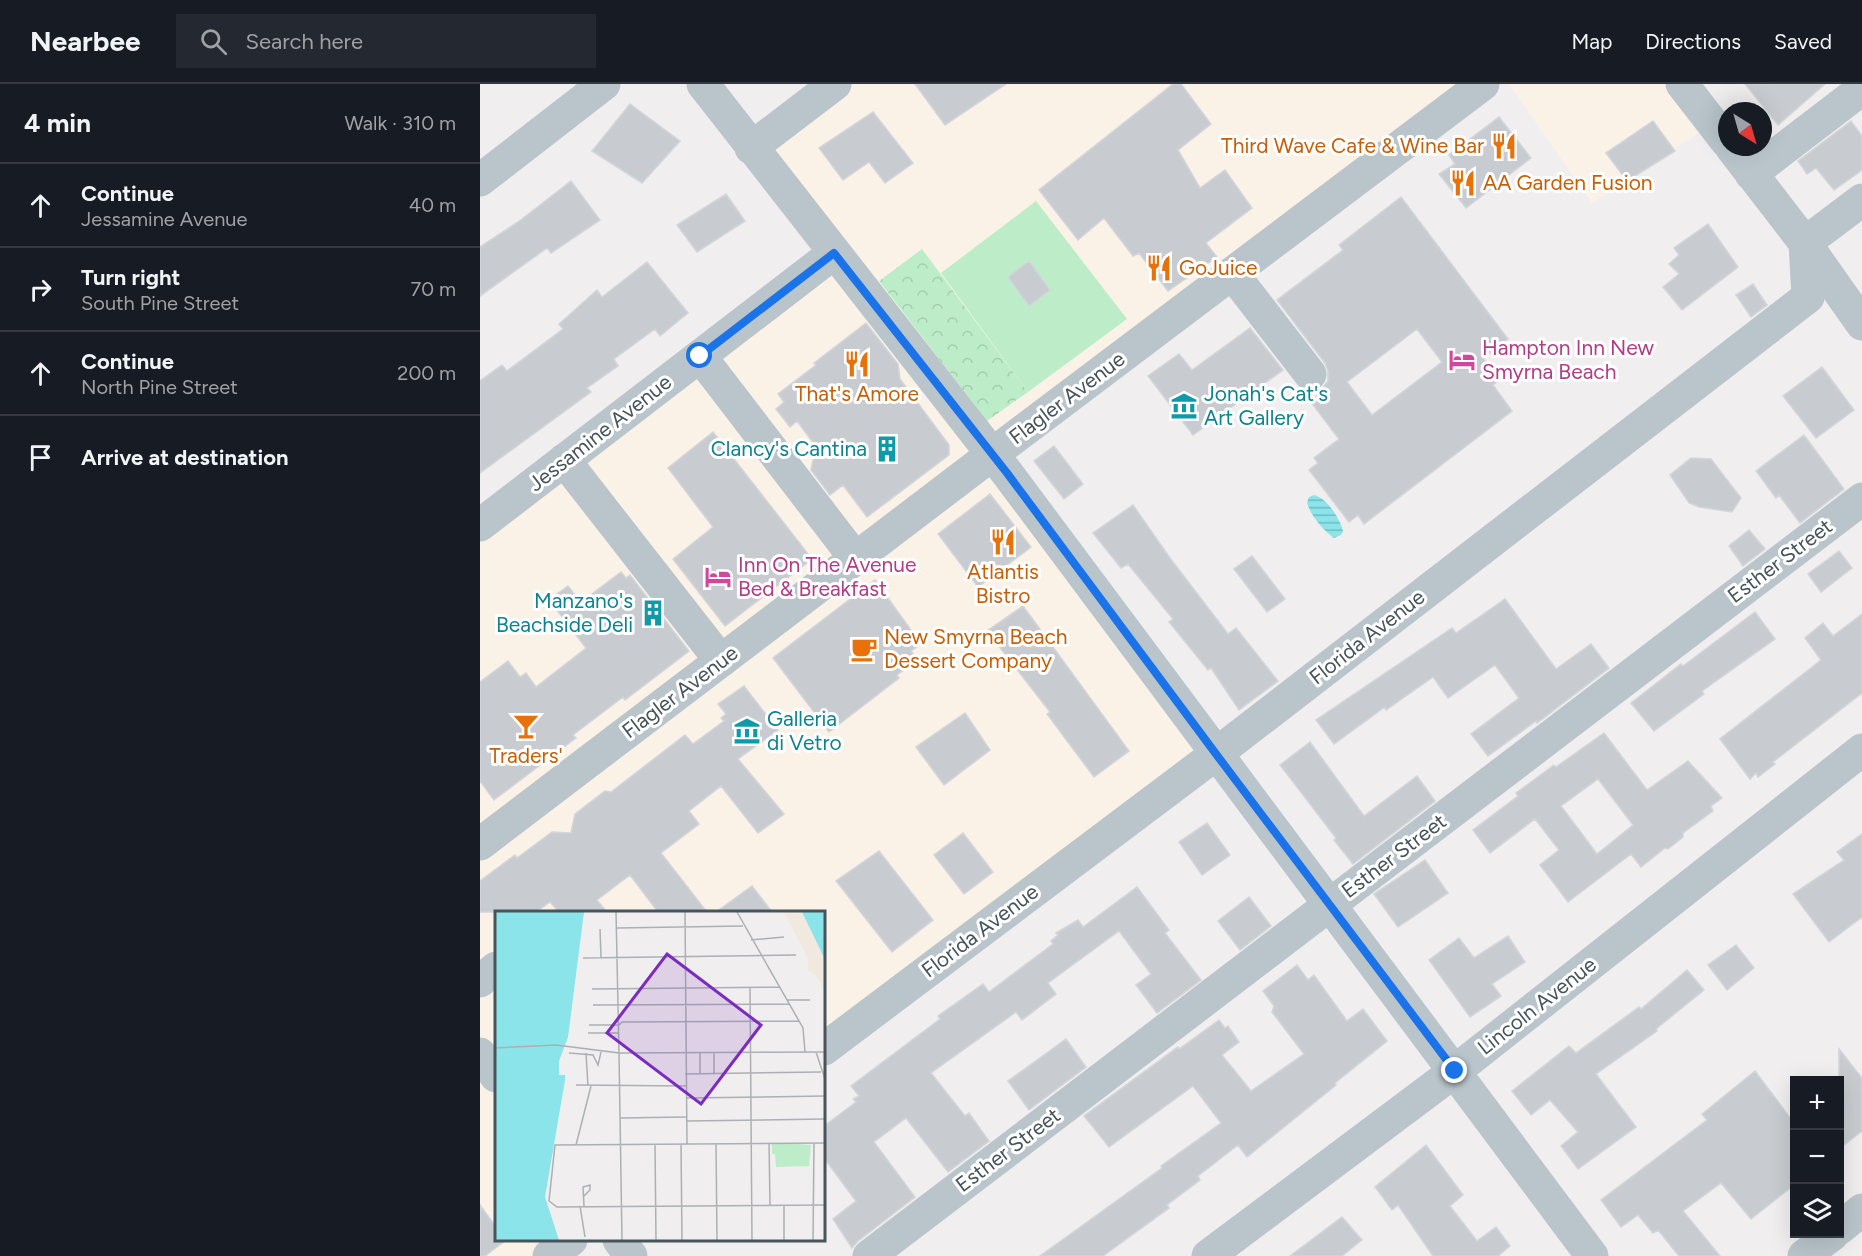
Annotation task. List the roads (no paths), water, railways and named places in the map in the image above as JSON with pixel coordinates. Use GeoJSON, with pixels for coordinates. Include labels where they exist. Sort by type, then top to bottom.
{"type":"FeatureCollection","features":[{"type":"Feature","properties":{"kind":"street"},"geometry":{"type":"LineString","coordinates":[[480,180],[604,84]]}},
{"type":"Feature","properties":{"kind":"street"},"geometry":{"type":"LineString","coordinates":[[703,84],[992,454],[1592,1256]]}},
{"type":"Feature","properties":{"kind":"street"},"geometry":{"type":"LineString","coordinates":[[752,148],[835,84]]}},
{"type":"Feature","properties":{"kind":"street","name":"Flagler Avenue"},"geometry":{"type":"LineString","coordinates":[[480,844],[1483,84]]}},
{"type":"Feature","properties":{"kind":"street"},"geometry":{"type":"LineString","coordinates":[[1682,84],[1718,130]]}},
{"type":"Feature","properties":{"kind":"street"},"geometry":{"type":"LineString","coordinates":[[1751,174],[1862,89]]}},
{"type":"Feature","properties":{"kind":"street"},"geometry":{"type":"LineString","coordinates":[[1738,156],[1805,243],[1862,324]]}},
{"type":"Feature","properties":{"kind":"street"},"geometry":{"type":"LineString","coordinates":[[1805,243],[1862,200]]}},
{"type":"Feature","properties":{"kind":"street","name":"Florida Avenue"},"geometry":{"type":"LineString","coordinates":[[825,1048],[1216,754],[1808,297],[1805,243]]}},
{"type":"Feature","properties":{"kind":"street","name":"Jessamine Avenue"},"geometry":{"type":"LineString","coordinates":[[480,525],[834,253]]}},
{"type":"Feature","properties":{"kind":"street"},"geometry":{"type":"LineString","coordinates":[[1232,273],[1310,374]]}},
{"type":"Feature","properties":{"kind":"street"},"geometry":{"type":"LineString","coordinates":[[700,356],[855,558]]}},
{"type":"Feature","properties":{"kind":"street"},"geometry":{"type":"LineString","coordinates":[[564,460],[721,661]]}},
{"type":"Feature","properties":{"kind":"street","name":"Esther Street"},"geometry":{"type":"LineString","coordinates":[[869,1256],[1862,499]]}},
{"type":"Feature","properties":{"kind":"street","name":"Lincoln Avenue"},"geometry":{"type":"LineString","coordinates":[[1208,1256],[1455,1071],[1862,750]]}},
{"type":"Feature","properties":{"kind":"street"},"geometry":{"type":"LineString","coordinates":[[480,981],[495,969]]}},
{"type":"Feature","properties":{"kind":"street"},"geometry":{"type":"LineString","coordinates":[[480,1054],[495,1075]]}},
{"type":"Feature","properties":{"kind":"street"},"geometry":{"type":"LineString","coordinates":[[1844,1224],[1862,1210]]}},
{"type":"Feature","properties":{"kind":"street"},"geometry":{"type":"LineString","coordinates":[[1804,1256],[1827,1238]]}},
{"type":"Feature","properties":{"kind":"street"},"geometry":{"type":"LineString","coordinates":[[549,1256],[568,1241]]}},
{"type":"Feature","properties":{"kind":"street"},"geometry":{"type":"LineString","coordinates":[[620,1241],[631,1256]]}},
{"type":"Feature","properties":{"kind":"water"},"geometry":{"type":"Polygon","coordinates":[[[1314,495],[1324,500],[1336,515],[1343,531],[1341,535],[1334,538],[1314,518],[1307,503],[1309,497],[1314,495]]]}},
{"type":"Feature","properties":{"kind":"place","name":"Third Wave Cafe & Wine Bar"},"geometry":{"type":"Point","coordinates":[1504,146]}},
{"type":"Feature","properties":{"kind":"place","name":"AA Garden Fusion"},"geometry":{"type":"Point","coordinates":[1463,183]}},
{"type":"Feature","properties":{"kind":"place","name":"GoJuice"},"geometry":{"type":"Point","coordinates":[1159,268]}},
{"type":"Feature","properties":{"kind":"place","name":"Hampton Inn New Smyrna Beach"},"geometry":{"type":"Point","coordinates":[1462,360]}},
{"type":"Feature","properties":{"kind":"place","name":"That's Amore"},"geometry":{"type":"Point","coordinates":[857,364]}},
{"type":"Feature","properties":{"kind":"place","name":"Jonah's Cat's Art Gallery"},"geometry":{"type":"Point","coordinates":[1184,406]}},
{"type":"Feature","properties":{"kind":"place","name":"Clancy's Cantina"},"geometry":{"type":"Point","coordinates":[887,449]}},
{"type":"Feature","properties":{"kind":"place","name":"Atlantis Bistro"},"geometry":{"type":"Point","coordinates":[1003,542]}},
{"type":"Feature","properties":{"kind":"place","name":"Inn On The Avenue Bed & Breakfast"},"geometry":{"type":"Point","coordinates":[718,577]}},
{"type":"Feature","properties":{"kind":"place","name":"Manzano's Beachside Deli"},"geometry":{"type":"Point","coordinates":[653,613]}},
{"type":"Feature","properties":{"kind":"place","name":"New Smyrna Beach Dessert Company"},"geometry":{"type":"Point","coordinates":[864,649]}},
{"type":"Feature","properties":{"kind":"place","name":"Traders'"},"geometry":{"type":"Point","coordinates":[526,726]}},
{"type":"Feature","properties":{"kind":"place","name":"Galleria di Vetro"},"geometry":{"type":"Point","coordinates":[747,731]}}]}
